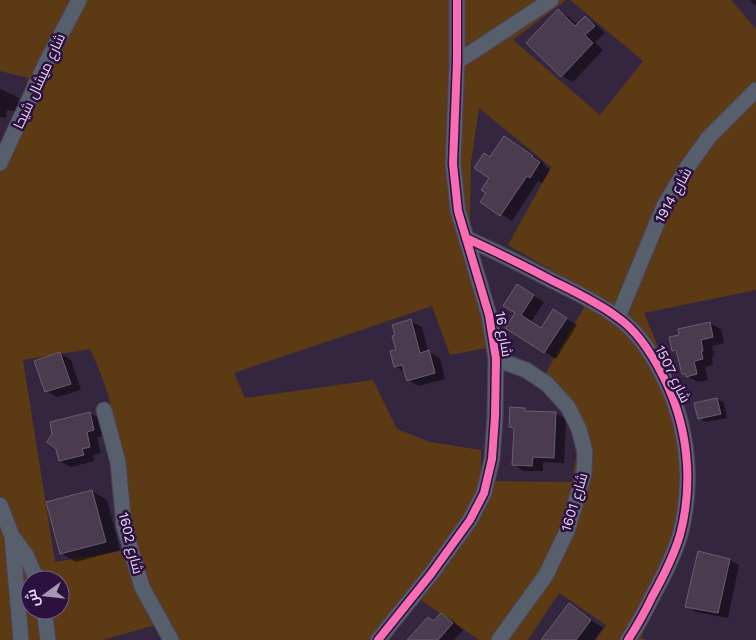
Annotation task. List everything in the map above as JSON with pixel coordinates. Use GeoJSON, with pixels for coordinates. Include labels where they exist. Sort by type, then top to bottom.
{"type":"FeatureCollection","features":[{"type":"Feature","properties":{"kind":"street","name":"شارع 16"},"geometry":{"type":"LineString","coordinates":[[378,640],[431,574],[470,520],[484,493],[492,459],[496,359],[489,315],[458,211],[453,164],[457,62],[457,0]]}},
{"type":"Feature","properties":{"kind":"street"},"geometry":{"type":"LineString","coordinates":[[457,62],[551,0]]}},
{"type":"Feature","properties":{"kind":"street","name":"شارع ميشال شيحا"},"geometry":{"type":"LineString","coordinates":[[0,163],[46,63],[76,4]]}},
{"type":"Feature","properties":{"kind":"street","name":"شارع 1914"},"geometry":{"type":"LineString","coordinates":[[618,317],[664,206],[686,169],[709,137],[756,90]]}},
{"type":"Feature","properties":{"kind":"street","name":"شارع 1507"},"geometry":{"type":"LineString","coordinates":[[466,238],[573,291],[618,317],[642,341],[659,367],[672,393],[681,423],[687,466],[686,503],[680,536],[659,585],[628,640]]}},
{"type":"Feature","properties":{"kind":"street","name":"شارع 1601"},"geometry":{"type":"LineString","coordinates":[[496,359],[526,370],[547,384],[568,406],[579,429],[585,452],[584,474],[566,531],[546,575],[499,640]]}},
{"type":"Feature","properties":{"kind":"street","name":"شارع 1602"},"geometry":{"type":"LineString","coordinates":[[104,410],[118,462],[124,526],[142,587],[171,640]]}},
{"type":"Feature","properties":{"kind":"street"},"geometry":{"type":"LineString","coordinates":[[0,505],[12,536],[26,555],[33,570]]}},
{"type":"Feature","properties":{"kind":"street"},"geometry":{"type":"LineString","coordinates":[[12,536],[21,640]]}},
{"type":"Feature","properties":{"kind":"street"},"geometry":{"type":"LineString","coordinates":[[45,620],[48,640]]}},
{"type":"Feature","properties":{"kind":"shaded area"},"geometry":{"type":"Polygon","coordinates":[[[0,0],[566,0],[513,40],[600,115],[643,61],[570,0],[731,0],[756,29],[756,290],[644,313],[674,385],[685,423],[677,541],[641,638],[647,640],[596,640],[606,625],[559,593],[528,640],[479,640],[418,598],[390,640],[167,640],[159,624],[103,640],[0,640],[0,153],[9,154],[28,78],[0,71],[0,0]],[[479,108],[471,162],[470,216],[472,242],[484,316],[486,348],[450,355],[432,306],[234,373],[245,398],[373,380],[397,429],[430,442],[481,450],[481,481],[572,482],[576,458],[575,433],[545,374],[592,294],[508,245],[551,167],[479,108]],[[90,349],[23,360],[55,562],[134,549],[125,472],[116,423],[101,374],[90,349]]]}},
{"type":"Feature","properties":{"kind":"building"},"geometry":{"type":"Polygon","coordinates":[[[558,9],[575,26],[585,16],[595,26],[585,35],[593,43],[561,77],[526,43],[558,9]]]}},
{"type":"Feature","properties":{"kind":"building"},"geometry":{"type":"Polygon","coordinates":[[[504,136],[540,162],[530,178],[527,176],[500,216],[480,202],[486,193],[481,190],[489,178],[474,168],[484,153],[490,157],[504,136]]]}},
{"type":"Feature","properties":{"kind":"building"},"geometry":{"type":"Polygon","coordinates":[[[517,284],[534,295],[521,315],[541,328],[553,309],[567,318],[544,353],[505,328],[515,313],[503,306],[517,284]]]}},
{"type":"Feature","properties":{"kind":"building"},"geometry":{"type":"Polygon","coordinates":[[[411,319],[420,353],[429,350],[435,373],[407,381],[402,365],[394,367],[390,351],[396,350],[392,336],[395,335],[392,325],[411,319]]]}},
{"type":"Feature","properties":{"kind":"building"},"geometry":{"type":"Polygon","coordinates":[[[710,322],[713,337],[701,340],[703,359],[694,361],[697,374],[686,377],[686,374],[682,374],[676,350],[672,351],[669,337],[679,335],[678,329],[710,322]]]}},
{"type":"Feature","properties":{"kind":"building"},"geometry":{"type":"Polygon","coordinates":[[[60,352],[71,384],[45,392],[34,361],[60,352]]]}},
{"type":"Feature","properties":{"kind":"building"},"geometry":{"type":"Polygon","coordinates":[[[717,398],[721,414],[698,419],[694,403],[717,398]]]}},
{"type":"Feature","properties":{"kind":"building"},"geometry":{"type":"Polygon","coordinates":[[[510,407],[525,408],[525,411],[556,412],[554,458],[533,457],[532,466],[512,465],[514,428],[509,427],[510,407]]]}},
{"type":"Feature","properties":{"kind":"building"},"geometry":{"type":"Polygon","coordinates":[[[90,412],[94,430],[87,432],[90,447],[82,449],[84,455],[59,461],[56,449],[47,442],[52,434],[50,422],[90,412]]]}},
{"type":"Feature","properties":{"kind":"building"},"geometry":{"type":"Polygon","coordinates":[[[92,490],[106,542],[60,554],[46,502],[92,490]]]}},
{"type":"Feature","properties":{"kind":"building"},"geometry":{"type":"Polygon","coordinates":[[[698,551],[730,559],[718,613],[685,607],[698,551]]]}},
{"type":"Feature","properties":{"kind":"building"},"geometry":{"type":"Polygon","coordinates":[[[569,603],[591,620],[576,640],[541,640],[569,603]]]}},
{"type":"Feature","properties":{"kind":"building"},"geometry":{"type":"Polygon","coordinates":[[[441,613],[453,623],[438,640],[407,640],[428,617],[433,621],[441,613]]]}},
{"type":"Feature","properties":{"kind":"cycle path"},"geometry":{"type":"LineString","coordinates":[[378,640],[431,574],[470,520],[484,493],[492,459],[496,359],[489,315],[458,211],[453,164],[457,62],[457,0]]}},
{"type":"Feature","properties":{"kind":"cycle path"},"geometry":{"type":"LineString","coordinates":[[466,238],[585,297],[625,323],[649,351],[671,395],[678,414],[686,454],[687,495],[684,515],[680,535],[668,567],[644,614],[628,640]]}}]}
